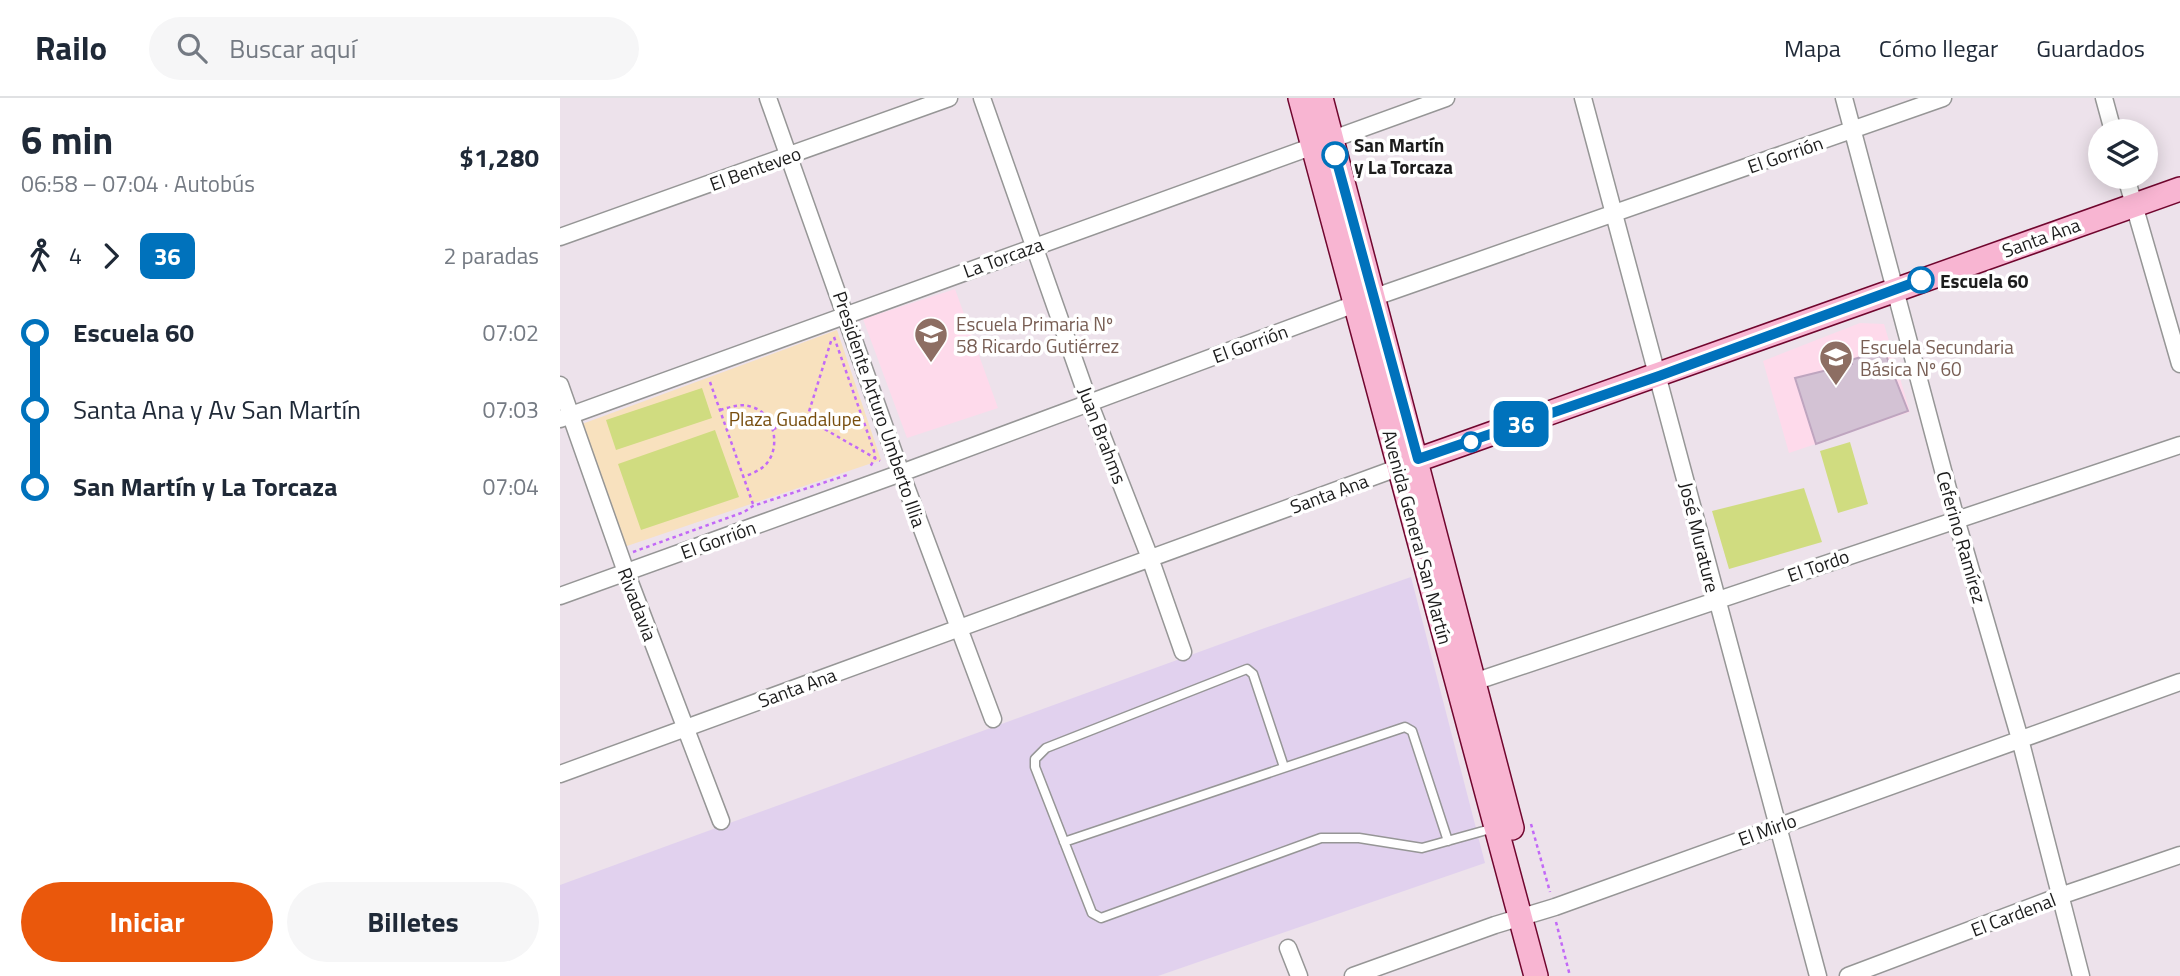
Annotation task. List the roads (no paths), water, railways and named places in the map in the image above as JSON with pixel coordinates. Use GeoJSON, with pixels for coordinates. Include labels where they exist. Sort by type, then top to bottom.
{"type":"FeatureCollection","features":[{"type":"Feature","properties":{"kind":"main road","name":"Avenida General San Martín"},"geometry":{"type":"LineString","coordinates":[[1300,98],[1322,143],[1409,463],[1527,915],[1536,976]]}},
{"type":"Feature","properties":{"kind":"main road","name":"Avenida General San Martín"},"geometry":{"type":"LineString","coordinates":[[1321,98],[1322,143]]}},
{"type":"Feature","properties":{"kind":"main road","name":"Santa Ana"},"geometry":{"type":"LineString","coordinates":[[1409,463],[2180,189]]}},
{"type":"Feature","properties":{"kind":"main road","name":"Avenida General San Martín"},"geometry":{"type":"LineString","coordinates":[[1527,915],[1552,976]]}},
{"type":"Feature","properties":{"kind":"street","name":"Presidente Arturo Umberto Illia"},"geometry":{"type":"LineString","coordinates":[[768,98],[847,314],[901,473],[993,719]]}},
{"type":"Feature","properties":{"kind":"street","name":"El Benteveo"},"geometry":{"type":"LineString","coordinates":[[560,237],[949,98]]}},
{"type":"Feature","properties":{"kind":"street","name":"Juan Brahms"},"geometry":{"type":"LineString","coordinates":[[982,98],[1089,402],[1150,558],[1183,652]]}},
{"type":"Feature","properties":{"kind":"street","name":"La Torcaza"},"geometry":{"type":"LineString","coordinates":[[566,417],[1446,98]]}},
{"type":"Feature","properties":{"kind":"street","name":"José Murature"},"geometry":{"type":"LineString","coordinates":[[1583,98],[1818,976]]}},
{"type":"Feature","properties":{"kind":"street","name":"Ceferino Ramírez"},"geometry":{"type":"LineString","coordinates":[[1843,98],[1956,519],[2020,739],[2081,976]]}},
{"type":"Feature","properties":{"kind":"street","name":"El Gorrión"},"geometry":{"type":"LineString","coordinates":[[560,596],[623,564],[901,473],[1364,301],[1943,98]]}},
{"type":"Feature","properties":{"kind":"street"},"geometry":{"type":"LineString","coordinates":[[2104,98],[2110,119]]}},
{"type":"Feature","properties":{"kind":"street"},"geometry":{"type":"LineString","coordinates":[[2130,189],[2180,364]]}},
{"type":"Feature","properties":{"kind":"street","name":"Rivadavia"},"geometry":{"type":"LineString","coordinates":[[560,385],[566,417],[721,821]]}},
{"type":"Feature","properties":{"kind":"street","name":"El Tordo"},"geometry":{"type":"LineString","coordinates":[[1466,685],[2180,445]]}},
{"type":"Feature","properties":{"kind":"street","name":"Santa Ana"},"geometry":{"type":"LineString","coordinates":[[560,774],[1409,463]]}},
{"type":"Feature","properties":{"kind":"street","name":"El Mirlo"},"geometry":{"type":"LineString","coordinates":[[1353,976],[2180,682]]}},
{"type":"Feature","properties":{"kind":"street","name":"El Cardenal"},"geometry":{"type":"LineString","coordinates":[[1848,976],[2060,896],[2180,855]]}},
{"type":"Feature","properties":{"kind":"street"},"geometry":{"type":"LineString","coordinates":[[1288,948],[1299,976]]}},
{"type":"Feature","properties":{"kind":"lane"},"geometry":{"type":"LineString","coordinates":[[1284,767],[1253,674],[1247,669],[1040,751],[1035,759],[1035,767],[1092,912],[1101,918],[1321,838],[1359,838],[1422,848],[1504,825]]}},
{"type":"Feature","properties":{"kind":"lane"},"geometry":{"type":"LineString","coordinates":[[1065,842],[1409,727],[1448,841]]}},
{"type":"Feature","properties":{"kind":"place","name":"San Martín y La Torcaza"},"geometry":{"type":"Point","coordinates":[1335,155]}},
{"type":"Feature","properties":{"kind":"place","name":"Escuela 60"},"geometry":{"type":"Point","coordinates":[1921,280]}},
{"type":"Feature","properties":{"kind":"place","name":"Escuela Primaria Nº 58 Ricardo Gutiérrez"},"geometry":{"type":"Point","coordinates":[931,364]}},
{"type":"Feature","properties":{"kind":"place","name":"Escuela Secundaria Básica Nº 60"},"geometry":{"type":"Point","coordinates":[1836,387]}},
{"type":"Feature","properties":{"kind":"park label","name":"Plaza Guadalupe"},"geometry":{"type":"Point","coordinates":[795,418]}}]}
